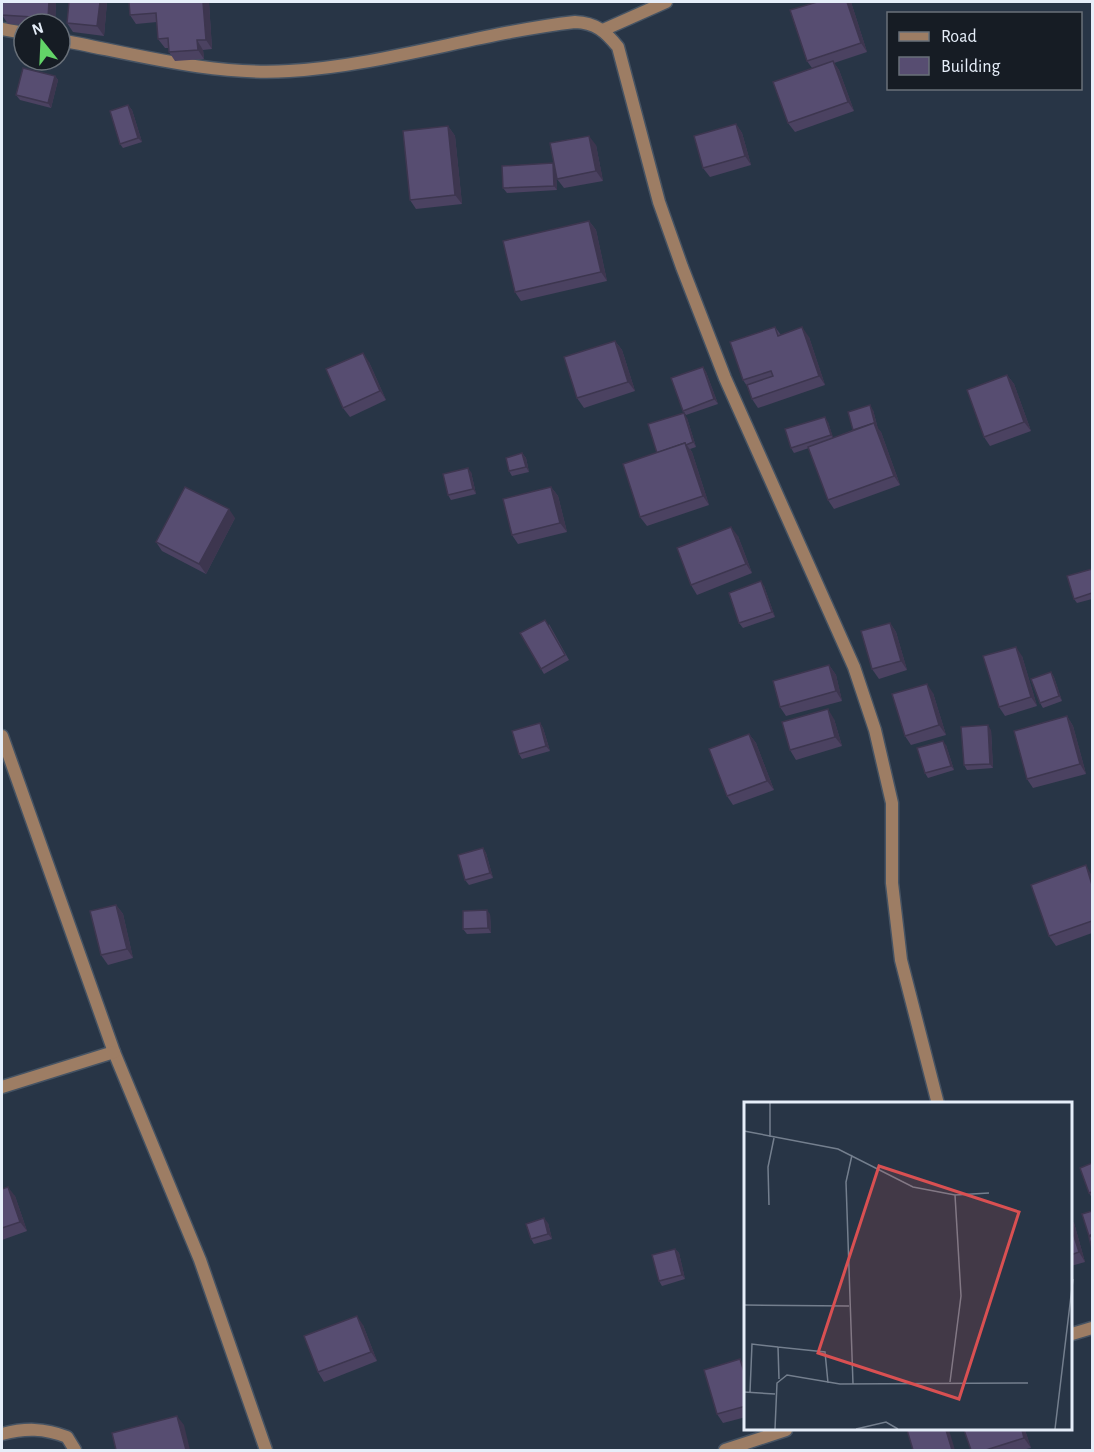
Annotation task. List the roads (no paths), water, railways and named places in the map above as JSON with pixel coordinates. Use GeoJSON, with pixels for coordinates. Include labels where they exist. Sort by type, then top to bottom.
{"type":"FeatureCollection","features":[{"type":"Feature","properties":{"kind":"street"},"geometry":{"type":"LineString","coordinates":[[603,30],[666,2]]}},
{"type":"Feature","properties":{"kind":"street"},"geometry":{"type":"LineString","coordinates":[[72,42],[240,72],[288,71],[353,64],[554,24],[590,23],[603,30],[618,47],[659,202],[682,267],[730,389],[854,667],[875,730],[892,802],[892,883],[901,960],[937,1102]]}},
{"type":"Feature","properties":{"kind":"street"},"geometry":{"type":"LineString","coordinates":[[2,736],[114,1052],[200,1260],[266,1450]]}},
{"type":"Feature","properties":{"kind":"street"},"geometry":{"type":"LineString","coordinates":[[2,1087],[114,1052]]}},
{"type":"Feature","properties":{"kind":"street"},"geometry":{"type":"LineString","coordinates":[[1073,1333],[1092,1328]]}},
{"type":"Feature","properties":{"kind":"street"},"geometry":{"type":"LineString","coordinates":[[2,1434],[18,1430],[48,1430],[67,1437],[75,1450]]}},
{"type":"Feature","properties":{"kind":"street"},"geometry":{"type":"LineString","coordinates":[[725,1450],[783,1431]]}}]}
